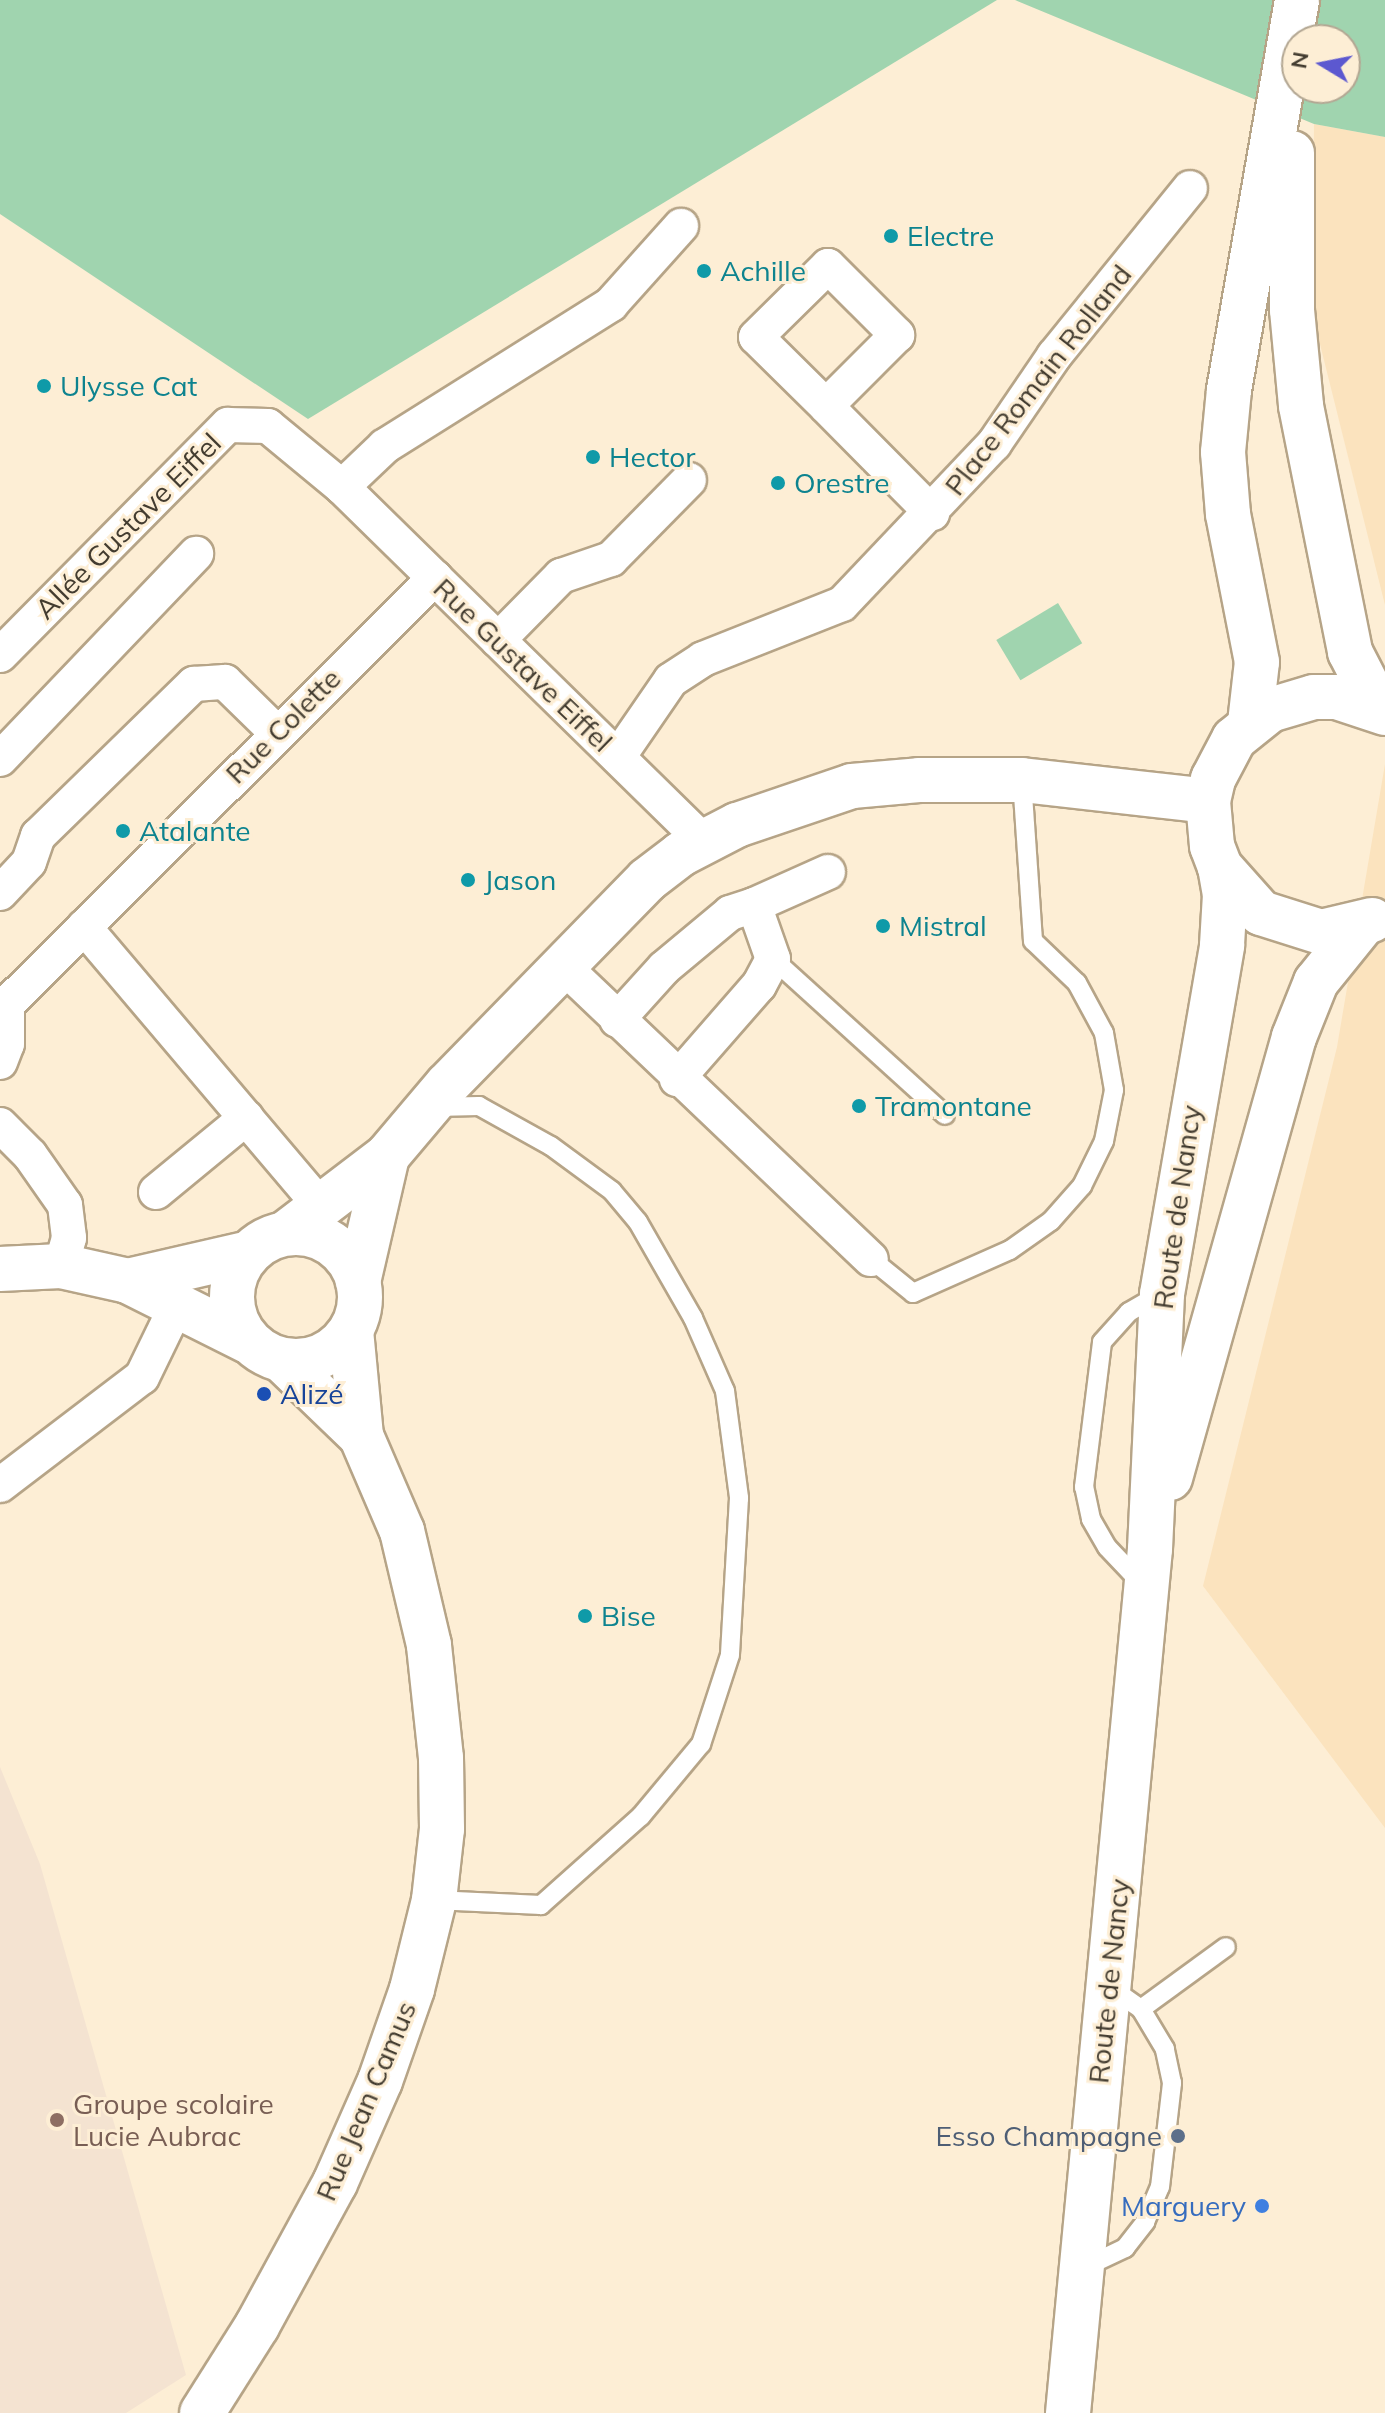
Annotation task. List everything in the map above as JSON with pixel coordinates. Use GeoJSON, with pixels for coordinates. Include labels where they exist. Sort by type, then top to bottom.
{"type":"FeatureCollection","features":[{"type":"Feature","properties":{"kind":"main road"},"geometry":{"type":"LineString","coordinates":[[1295,24],[1297,0]]}},
{"type":"Feature","properties":{"kind":"main road"},"geometry":{"type":"LineString","coordinates":[[1250,723],[1257,662],[1228,514],[1223,452],[1229,390],[1282,104]]}},
{"type":"Feature","properties":{"kind":"main road"},"geometry":{"type":"LineString","coordinates":[[1293,104],[1292,310],[1301,406],[1350,652],[1383,712]]}},
{"type":"Feature","properties":{"kind":"main road"},"geometry":{"type":"LineString","coordinates":[[265,1351],[238,1324],[232,1297],[238,1268],[267,1243],[387,1156],[647,880],[704,842],[793,803],[852,786],[1022,780],[1208,801],[1222,758],[1250,723],[1280,705],[1314,697],[1359,701],[1383,712]]}},
{"type":"Feature","properties":{"kind":"main road","name":"Route de Nancy"},"geometry":{"type":"LineString","coordinates":[[1068,2413],[1081,2269],[1124,1998],[1162,1294],[1222,945],[1225,895],[1212,846],[1208,801]]}},
{"type":"Feature","properties":{"kind":"main road"},"geometry":{"type":"LineString","coordinates":[[1220,867],[1245,900],[1280,923],[1321,932],[1374,920]]}},
{"type":"Feature","properties":{"kind":"main road","name":"Route de Nancy"},"geometry":{"type":"LineString","coordinates":[[1148,1569],[1294,1037],[1316,982],[1374,920]]}},
{"type":"Feature","properties":{"kind":"main road"},"geometry":{"type":"LineString","coordinates":[[358,1282],[387,1156]]}},
{"type":"Feature","properties":{"kind":"main road"},"geometry":{"type":"LineString","coordinates":[[0,1269],[61,1266],[128,1281],[265,1351],[309,1361],[333,1350],[351,1330],[360,1298],[358,1282],[349,1260],[332,1243],[310,1234],[128,1281]]}},
{"type":"Feature","properties":{"kind":"main road","name":"Rue Jean Camus"},"geometry":{"type":"LineString","coordinates":[[202,2413],[257,2326],[335,2183],[380,2081],[412,1989],[434,1900],[442,1829],[441,1758],[429,1645],[402,1531],[361,1436],[351,1330]]}},
{"type":"Feature","properties":{"kind":"main road","name":"Rue Jean Camus"},"geometry":{"type":"LineString","coordinates":[[265,1351],[361,1436]]}},
{"type":"Feature","properties":{"kind":"street","name":"Place Romain Rolland"},"geometry":{"type":"LineString","coordinates":[[618,757],[671,680],[703,659],[842,604],[932,513],[994,444],[1054,356],[1190,188]]}},
{"type":"Feature","properties":{"kind":"street"},"geometry":{"type":"LineString","coordinates":[[342,487],[385,446],[611,304],[681,226]]}},
{"type":"Feature","properties":{"kind":"street"},"geometry":{"type":"LineString","coordinates":[[826,406],[932,513]]}},
{"type":"Feature","properties":{"kind":"street","name":"Allée Gustave Eiffel"},"geometry":{"type":"LineString","coordinates":[[0,655],[228,425],[268,426],[342,487]]}},
{"type":"Feature","properties":{"kind":"street"},"geometry":{"type":"LineString","coordinates":[[498,640],[561,576],[611,559],[689,480]]}},
{"type":"Feature","properties":{"kind":"street","name":"Rue Gustave Eiffel"},"geometry":{"type":"LineString","coordinates":[[342,487],[704,842]]}},
{"type":"Feature","properties":{"kind":"street"},"geometry":{"type":"LineString","coordinates":[[0,759],[196,554]]}},
{"type":"Feature","properties":{"kind":"street","name":"Rue Colette"},"geometry":{"type":"LineString","coordinates":[[0,1062],[7,1044],[3,1000],[84,927],[276,732],[435,578]]}},
{"type":"Feature","properties":{"kind":"street"},"geometry":{"type":"LineString","coordinates":[[0,893],[29,862],[38,836],[194,684],[225,682],[276,732]]}},
{"type":"Feature","properties":{"kind":"street"},"geometry":{"type":"LineString","coordinates":[[617,1020],[664,968],[730,913],[828,872]]}},
{"type":"Feature","properties":{"kind":"street"},"geometry":{"type":"LineString","coordinates":[[677,1079],[759,985],[773,959],[754,905]]}},
{"type":"Feature","properties":{"kind":"street"},"geometry":{"type":"LineString","coordinates":[[84,927],[321,1206]]}},
{"type":"Feature","properties":{"kind":"street"},"geometry":{"type":"LineString","coordinates":[[563,966],[677,1079],[871,1259]]}},
{"type":"Feature","properties":{"kind":"street"},"geometry":{"type":"LineString","coordinates":[[156,1192],[246,1118]]}},
{"type":"Feature","properties":{"kind":"street"},"geometry":{"type":"LineString","coordinates":[[0,1125],[30,1155],[65,1205],[69,1238],[61,1266]]}},
{"type":"Feature","properties":{"kind":"street"},"geometry":{"type":"LineString","coordinates":[[0,1485],[142,1377],[177,1305]]}},
{"type":"Feature","properties":{"kind":"lane"},"geometry":{"type":"LineString","coordinates":[[871,1259],[913,1293],[1010,1250],[1051,1221],[1082,1186],[1104,1141],[1114,1090],[1104,1033],[1077,983],[1033,941],[1022,780]]}},
{"type":"Feature","properties":{"kind":"lane"},"geometry":{"type":"LineString","coordinates":[[773,959],[945,1115]]}},
{"type":"Feature","properties":{"kind":"lane"},"geometry":{"type":"LineString","coordinates":[[431,1107],[479,1106],[503,1119],[612,1191],[638,1222],[693,1318],[725,1391],[739,1498],[730,1655],[701,1744],[641,1816],[541,1905],[434,1900]]}},
{"type":"Feature","properties":{"kind":"lane"},"geometry":{"type":"LineString","coordinates":[[1148,1569],[1107,1547],[1091,1519],[1084,1487],[1102,1342],[1129,1312],[1162,1294]]}},
{"type":"Feature","properties":{"kind":"lane"},"geometry":{"type":"LineString","coordinates":[[1081,2269],[1125,2248],[1145,2222],[1160,2187],[1172,2083],[1165,2049],[1124,1998],[1226,1947]]}},
{"type":"Feature","properties":{"kind":"shaded area"},"geometry":{"type":"Polygon","coordinates":[[[1314,124],[1385,137],[1385,605],[1312,312],[1314,124]]]}},
{"type":"Feature","properties":{"kind":"shaded area"},"geometry":{"type":"Polygon","coordinates":[[[1385,764],[1385,1828],[1203,1586],[1337,1047],[1385,764]]]}},
{"type":"Feature","properties":{"kind":"shaded area","name":"Groupe scolaire Lucie Aubrac"},"geometry":{"type":"Polygon","coordinates":[[[0,1767],[40,1864],[186,2375],[126,2413],[0,2413],[0,1767]]]}},
{"type":"Feature","properties":{"kind":"green space"},"geometry":{"type":"Polygon","coordinates":[[[0,0],[997,0],[308,419],[0,214],[0,0]]]}},
{"type":"Feature","properties":{"kind":"green space"},"geometry":{"type":"Polygon","coordinates":[[[1015,0],[1385,0],[1385,137],[1314,124],[1015,0]]]}},
{"type":"Feature","properties":{"kind":"green space"},"geometry":{"type":"Polygon","coordinates":[[[1058,603],[1082,643],[1020,680],[996,640],[1058,603]]]}},
{"type":"Feature","properties":{"kind":"place","name":"Electre"},"geometry":{"type":"Point","coordinates":[891,236]}},
{"type":"Feature","properties":{"kind":"place","name":"Achille"},"geometry":{"type":"Point","coordinates":[704,271]}},
{"type":"Feature","properties":{"kind":"place","name":"Ulysse Cat"},"geometry":{"type":"Point","coordinates":[44,386]}},
{"type":"Feature","properties":{"kind":"place","name":"Hector"},"geometry":{"type":"Point","coordinates":[593,457]}},
{"type":"Feature","properties":{"kind":"place","name":"Orestre"},"geometry":{"type":"Point","coordinates":[778,483]}},
{"type":"Feature","properties":{"kind":"place","name":"Atalante"},"geometry":{"type":"Point","coordinates":[123,831]}},
{"type":"Feature","properties":{"kind":"place","name":"Jason"},"geometry":{"type":"Point","coordinates":[468,880]}},
{"type":"Feature","properties":{"kind":"place","name":"Mistral"},"geometry":{"type":"Point","coordinates":[883,926]}},
{"type":"Feature","properties":{"kind":"place","name":"Tramontane"},"geometry":{"type":"Point","coordinates":[859,1106]}},
{"type":"Feature","properties":{"kind":"place","name":"Alizé"},"geometry":{"type":"Point","coordinates":[264,1394]}},
{"type":"Feature","properties":{"kind":"place","name":"Bise"},"geometry":{"type":"Point","coordinates":[585,1616]}},
{"type":"Feature","properties":{"kind":"place","name":"Groupe scolaire Lucie Aubrac"},"geometry":{"type":"Point","coordinates":[57,2120]}},
{"type":"Feature","properties":{"kind":"place","name":"Esso Champagne"},"geometry":{"type":"Point","coordinates":[1178,2136]}},
{"type":"Feature","properties":{"kind":"place","name":"Marguery"},"geometry":{"type":"Point","coordinates":[1262,2206]}}]}
